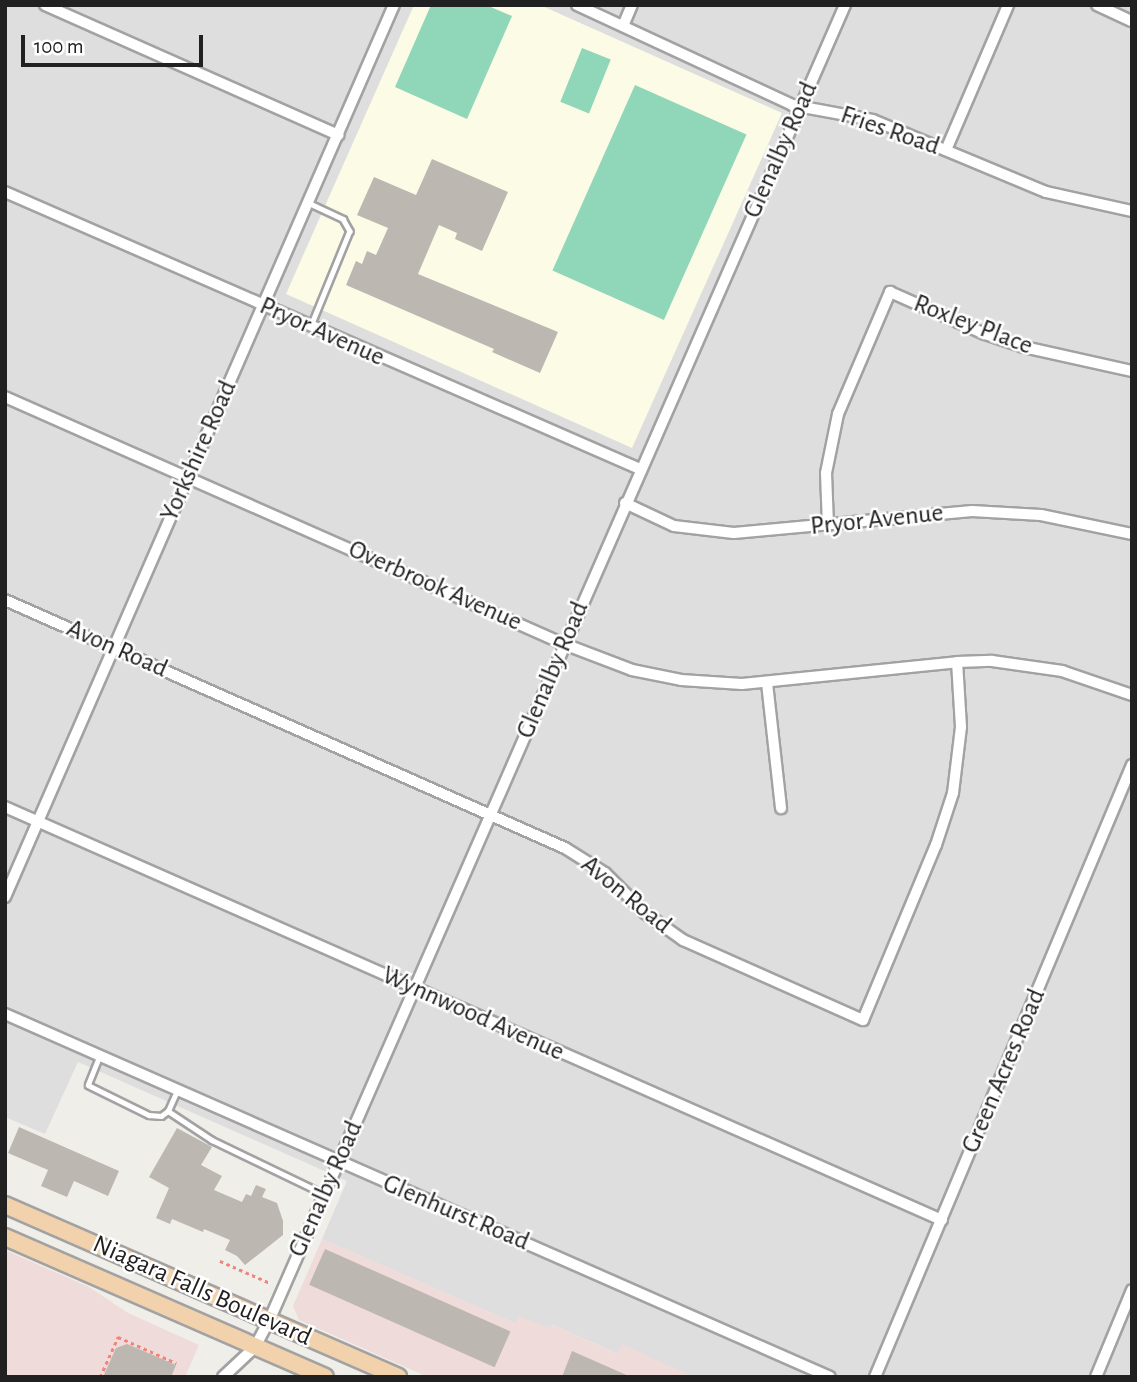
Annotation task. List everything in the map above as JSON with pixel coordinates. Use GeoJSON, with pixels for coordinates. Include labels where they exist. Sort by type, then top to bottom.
{"type":"FeatureCollection","features":[{"type":"Feature","properties":{"kind":"main road","name":"Niagara Falls Boulevard"},"geometry":{"type":"LineString","coordinates":[[5,1205],[263,1334],[325,1377]]}},
{"type":"Feature","properties":{"kind":"main road","name":"Niagara Falls Boulevard"},"geometry":{"type":"LineString","coordinates":[[5,1237],[263,1334],[398,1377]]}},
{"type":"Feature","properties":{"kind":"street"},"geometry":{"type":"LineString","coordinates":[[45,5],[338,135]]}},
{"type":"Feature","properties":{"kind":"street","name":"Yorkshire Road"},"geometry":{"type":"LineString","coordinates":[[5,897],[394,5]]}},
{"type":"Feature","properties":{"kind":"street","name":"Fries Road"},"geometry":{"type":"LineString","coordinates":[[578,5],[799,107],[837,111],[873,120],[1046,192],[1132,211]]}},
{"type":"Feature","properties":{"kind":"street"},"geometry":{"type":"LineString","coordinates":[[623,26],[632,5]]}},
{"type":"Feature","properties":{"kind":"street","name":"Glenalby Road"},"geometry":{"type":"LineString","coordinates":[[263,1334],[845,5]]}},
{"type":"Feature","properties":{"kind":"street"},"geometry":{"type":"LineString","coordinates":[[946,149],[1008,5]]}},
{"type":"Feature","properties":{"kind":"street"},"geometry":{"type":"LineString","coordinates":[[1097,5],[1132,20]]}},
{"type":"Feature","properties":{"kind":"street","name":"Pryor Avenue"},"geometry":{"type":"LineString","coordinates":[[5,192],[640,469]]}},
{"type":"Feature","properties":{"kind":"street","name":"Roxley Place"},"geometry":{"type":"LineString","coordinates":[[828,525],[826,473],[831,439],[844,398],[890,292],[947,319],[1011,342],[1132,371]]}},
{"type":"Feature","properties":{"kind":"street","name":"Overbrook Avenue"},"geometry":{"type":"LineString","coordinates":[[5,397],[564,644],[609,663],[656,676],[718,684],[767,683],[957,662],[992,661],[1062,671],[1132,695]]}},
{"type":"Feature","properties":{"kind":"street","name":"Pryor Avenue"},"geometry":{"type":"LineString","coordinates":[[625,503],[664,523],[704,531],[765,532],[938,512],[995,511],[1075,520],[1132,534]]}},
{"type":"Feature","properties":{"kind":"street","name":"Avon Road"},"geometry":{"type":"LineString","coordinates":[[5,600],[583,858],[621,887],[645,913],[683,940],[863,1020],[936,845],[953,793],[961,727],[957,662]]}},
{"type":"Feature","properties":{"kind":"street"},"geometry":{"type":"LineString","coordinates":[[767,683],[781,808]]}},
{"type":"Feature","properties":{"kind":"street","name":"Green Acres Road"},"geometry":{"type":"LineString","coordinates":[[875,1377],[1132,765]]}},
{"type":"Feature","properties":{"kind":"street","name":"Wynnwood Avenue"},"geometry":{"type":"LineString","coordinates":[[5,807],[942,1220]]}},
{"type":"Feature","properties":{"kind":"street","name":"Glenhurst Road"},"geometry":{"type":"LineString","coordinates":[[5,1014],[830,1377]]}},
{"type":"Feature","properties":{"kind":"street"},"geometry":{"type":"LineString","coordinates":[[1096,1377],[1132,1290]]}},
{"type":"Feature","properties":{"kind":"street"},"geometry":{"type":"LineString","coordinates":[[223,1377],[263,1334]]}},
{"type":"Feature","properties":{"kind":"lane"},"geometry":{"type":"LineString","coordinates":[[309,202],[343,219],[350,230],[310,327]]}},
{"type":"Feature","properties":{"kind":"lane"},"geometry":{"type":"LineString","coordinates":[[100,1056],[88,1085],[149,1115],[160,1116],[168,1111],[178,1091]]}},
{"type":"Feature","properties":{"kind":"lane"},"geometry":{"type":"LineString","coordinates":[[168,1111],[212,1140],[324,1194]]}},
{"type":"Feature","properties":{"kind":"path"},"geometry":{"type":"LineString","coordinates":[[220,1261],[270,1283]]}},
{"type":"Feature","properties":{"kind":"path"},"geometry":{"type":"LineString","coordinates":[[100,1377],[118,1337],[176,1363]]}},
{"type":"Feature","properties":{"kind":"shaded area"},"geometry":{"type":"Polygon","coordinates":[[[5,5],[1132,5],[1132,1377],[693,1377],[622,1345],[618,1354],[553,1325],[551,1329],[516,1324],[322,1239],[347,1181],[78,1062],[45,1134],[5,1117],[5,5]]]}},
{"type":"Feature","properties":{"kind":"shaded area"},"geometry":{"type":"Polygon","coordinates":[[[414,5],[540,5],[782,113],[632,448],[286,294],[414,5]]]}},
{"type":"Feature","properties":{"kind":"shaded area"},"geometry":{"type":"Polygon","coordinates":[[[322,1239],[516,1324],[519,1316],[551,1329],[553,1325],[617,1354],[622,1344],[693,1377],[428,1377],[299,1320],[293,1306],[322,1239]]]}},
{"type":"Feature","properties":{"kind":"shaded area"},"geometry":{"type":"Polygon","coordinates":[[[5,1250],[89,1287],[128,1313],[199,1345],[185,1377],[5,1377],[5,1250]]]}},
{"type":"Feature","properties":{"kind":"green space"},"geometry":{"type":"Polygon","coordinates":[[[431,5],[486,5],[512,16],[467,119],[395,87],[431,5]]]}},
{"type":"Feature","properties":{"kind":"green space"},"geometry":{"type":"Polygon","coordinates":[[[582,48],[611,60],[589,113],[560,102],[582,48]]]}},
{"type":"Feature","properties":{"kind":"green space"},"geometry":{"type":"Polygon","coordinates":[[[635,85],[746,135],[664,320],[552,270],[635,85]]]}},
{"type":"Feature","properties":{"kind":"building"},"geometry":{"type":"Polygon","coordinates":[[[432,159],[508,192],[482,251],[455,239],[457,233],[439,225],[418,274],[558,332],[540,373],[492,352],[494,349],[346,285],[356,261],[362,264],[367,251],[376,255],[388,228],[357,215],[374,177],[416,195],[432,159]]]}},
{"type":"Feature","properties":{"kind":"building"},"geometry":{"type":"Polygon","coordinates":[[[19,1127],[119,1171],[108,1196],[74,1181],[67,1197],[41,1186],[48,1170],[8,1153],[19,1127]]]}},
{"type":"Feature","properties":{"kind":"building"},"geometry":{"type":"Polygon","coordinates":[[[177,1128],[212,1147],[201,1165],[222,1176],[214,1190],[242,1202],[246,1194],[251,1196],[256,1185],[266,1189],[262,1197],[277,1203],[283,1221],[283,1235],[245,1265],[237,1256],[225,1250],[230,1240],[172,1219],[170,1224],[156,1218],[169,1188],[149,1177],[177,1128]]]}},
{"type":"Feature","properties":{"kind":"building"},"geometry":{"type":"Polygon","coordinates":[[[325,1249],[510,1332],[495,1367],[309,1285],[325,1249]]]}},
{"type":"Feature","properties":{"kind":"building"},"geometry":{"type":"Polygon","coordinates":[[[127,1344],[176,1365],[171,1377],[103,1377],[116,1348],[127,1344]]]}},
{"type":"Feature","properties":{"kind":"building"},"geometry":{"type":"Polygon","coordinates":[[[572,1351],[631,1377],[562,1377],[572,1351]]]}}]}
